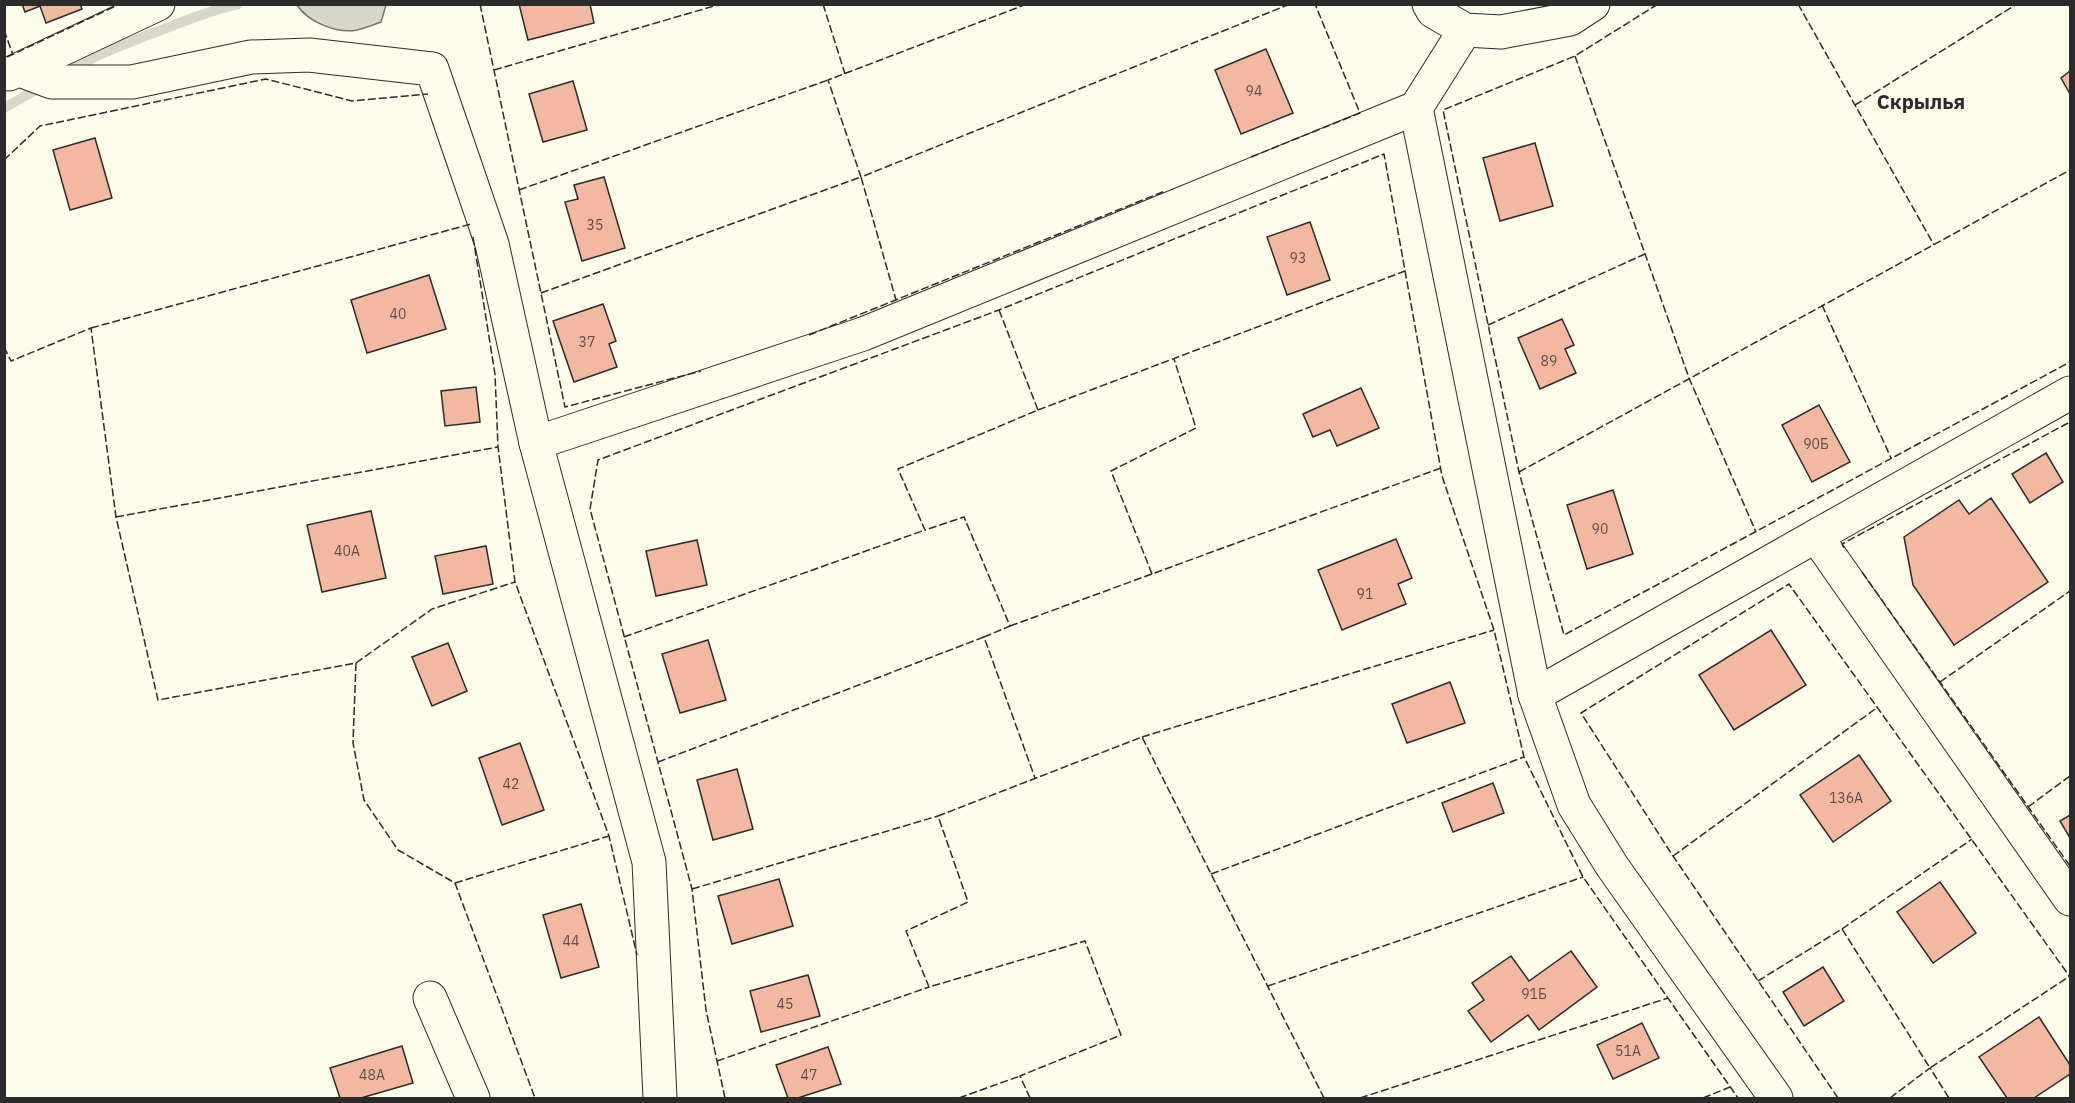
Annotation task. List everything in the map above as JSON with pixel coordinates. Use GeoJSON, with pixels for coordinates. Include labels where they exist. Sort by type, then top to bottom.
{"type":"FeatureCollection","features":[{"type":"Feature","properties":{"kind":"street"},"geometry":{"type":"LineString","coordinates":[[12,73],[158,4]]}},
{"type":"Feature","properties":{"kind":"street"},"geometry":{"type":"LineString","coordinates":[[1429,4],[1433,11],[1465,30],[1501,32],[1570,19],[1593,4]]}},
{"type":"Feature","properties":{"kind":"street"},"geometry":{"type":"LineString","coordinates":[[536,443],[863,334],[1416,108],[1465,30]]}},
{"type":"Feature","properties":{"kind":"street"},"geometry":{"type":"LineString","coordinates":[[12,73],[52,82],[132,82],[251,57],[309,55],[432,69],[492,244],[536,443],[649,862],[660,1098]]}},
{"type":"Feature","properties":{"kind":"street"},"geometry":{"type":"LineString","coordinates":[[1416,108],[1535,696],[1574,805],[1612,866],[1776,1098]]}},
{"type":"Feature","properties":{"kind":"street"},"geometry":{"type":"LineString","coordinates":[[1535,696],[2070,393]]}},
{"type":"Feature","properties":{"kind":"street"},"geometry":{"type":"LineString","coordinates":[[1816,536],[2070,899]]}},
{"type":"Feature","properties":{"kind":"street"},"geometry":{"type":"LineString","coordinates":[[430,998],[472,1098]]}},
{"type":"Feature","properties":{"kind":"shaded area"},"geometry":{"type":"Polygon","coordinates":[[[297,5],[386,5],[381,22],[349,31],[332,28],[308,17],[297,5]]]}},
{"type":"Feature","properties":{"kind":"building"},"geometry":{"type":"Polygon","coordinates":[[[22,4],[80,4],[82,9],[46,23],[40,6],[25,12],[22,4]]]}},
{"type":"Feature","properties":{"kind":"building"},"geometry":{"type":"Polygon","coordinates":[[[519,4],[590,4],[594,23],[528,40],[519,4]]]}},
{"type":"Feature","properties":{"kind":"building"},"geometry":{"type":"Polygon","coordinates":[[[1266,49],[1293,113],[1241,134],[1215,70],[1266,49]]]}},
{"type":"Feature","properties":{"kind":"building"},"geometry":{"type":"Polygon","coordinates":[[[2070,71],[2070,94],[2061,78],[2070,71]]]}},
{"type":"Feature","properties":{"kind":"building"},"geometry":{"type":"Polygon","coordinates":[[[573,81],[587,130],[543,142],[529,94],[573,81]]]}},
{"type":"Feature","properties":{"kind":"building"},"geometry":{"type":"Polygon","coordinates":[[[95,138],[112,198],[70,210],[53,150],[95,138]]]}},
{"type":"Feature","properties":{"kind":"building"},"geometry":{"type":"Polygon","coordinates":[[[1535,143],[1553,206],[1500,221],[1483,158],[1535,143]]]}},
{"type":"Feature","properties":{"kind":"building"},"geometry":{"type":"Polygon","coordinates":[[[604,177],[625,248],[582,261],[565,202],[578,199],[574,185],[604,177]]]}},
{"type":"Feature","properties":{"kind":"building"},"geometry":{"type":"Polygon","coordinates":[[[1310,222],[1330,280],[1287,295],[1267,237],[1310,222]]]}},
{"type":"Feature","properties":{"kind":"building"},"geometry":{"type":"Polygon","coordinates":[[[429,275],[446,329],[367,353],[351,300],[429,275]]]}},
{"type":"Feature","properties":{"kind":"building"},"geometry":{"type":"Polygon","coordinates":[[[603,304],[616,341],[609,344],[617,367],[574,382],[553,321],[603,304]]]}},
{"type":"Feature","properties":{"kind":"building"},"geometry":{"type":"Polygon","coordinates":[[[1562,319],[1574,345],[1565,349],[1576,373],[1540,389],[1518,338],[1562,319]]]}},
{"type":"Feature","properties":{"kind":"building"},"geometry":{"type":"Polygon","coordinates":[[[476,387],[480,422],[445,426],[441,391],[476,387]]]}},
{"type":"Feature","properties":{"kind":"building"},"geometry":{"type":"Polygon","coordinates":[[[1361,388],[1379,428],[1337,446],[1330,430],[1313,437],[1303,414],[1361,388]]]}},
{"type":"Feature","properties":{"kind":"building"},"geometry":{"type":"Polygon","coordinates":[[[1819,405],[1850,462],[1812,482],[1782,425],[1819,405]]]}},
{"type":"Feature","properties":{"kind":"building"},"geometry":{"type":"Polygon","coordinates":[[[2046,453],[2063,482],[2030,503],[2012,474],[2046,453]]]}},
{"type":"Feature","properties":{"kind":"building"},"geometry":{"type":"Polygon","coordinates":[[[1613,490],[1633,554],[1587,569],[1567,505],[1613,490]]]}},
{"type":"Feature","properties":{"kind":"building"},"geometry":{"type":"Polygon","coordinates":[[[1991,498],[2048,582],[1954,645],[1913,585],[1904,537],[1959,500],[1969,514],[1991,498]]]}},
{"type":"Feature","properties":{"kind":"building"},"geometry":{"type":"Polygon","coordinates":[[[371,511],[386,578],[322,592],[307,525],[371,511]]]}},
{"type":"Feature","properties":{"kind":"building"},"geometry":{"type":"Polygon","coordinates":[[[1396,539],[1412,578],[1398,584],[1406,604],[1342,630],[1318,570],[1396,539]]]}},
{"type":"Feature","properties":{"kind":"building"},"geometry":{"type":"Polygon","coordinates":[[[697,540],[707,585],[656,596],[646,551],[697,540]]]}},
{"type":"Feature","properties":{"kind":"building"},"geometry":{"type":"Polygon","coordinates":[[[486,546],[493,584],[443,594],[435,556],[486,546]]]}},
{"type":"Feature","properties":{"kind":"building"},"geometry":{"type":"Polygon","coordinates":[[[1771,630],[1806,685],[1734,730],[1699,675],[1771,630]]]}},
{"type":"Feature","properties":{"kind":"building"},"geometry":{"type":"Polygon","coordinates":[[[708,640],[726,700],[680,713],[662,654],[708,640]]]}},
{"type":"Feature","properties":{"kind":"building"},"geometry":{"type":"Polygon","coordinates":[[[448,643],[467,691],[432,706],[412,657],[448,643]]]}},
{"type":"Feature","properties":{"kind":"building"},"geometry":{"type":"Polygon","coordinates":[[[1450,682],[1465,723],[1407,743],[1392,704],[1450,682]]]}},
{"type":"Feature","properties":{"kind":"building"},"geometry":{"type":"Polygon","coordinates":[[[520,743],[544,810],[502,825],[479,758],[520,743]]]}},
{"type":"Feature","properties":{"kind":"building"},"geometry":{"type":"Polygon","coordinates":[[[1859,755],[1891,801],[1833,842],[1800,795],[1859,755]]]}},
{"type":"Feature","properties":{"kind":"building"},"geometry":{"type":"Polygon","coordinates":[[[737,769],[753,829],[713,840],[697,780],[737,769]]]}},
{"type":"Feature","properties":{"kind":"building"},"geometry":{"type":"Polygon","coordinates":[[[1493,783],[1504,813],[1453,832],[1442,803],[1493,783]]]}},
{"type":"Feature","properties":{"kind":"building"},"geometry":{"type":"Polygon","coordinates":[[[2070,815],[2070,838],[2060,821],[2070,815]]]}},
{"type":"Feature","properties":{"kind":"building"},"geometry":{"type":"Polygon","coordinates":[[[779,879],[793,926],[732,944],[718,896],[779,879]]]}},
{"type":"Feature","properties":{"kind":"building"},"geometry":{"type":"Polygon","coordinates":[[[1940,882],[1976,933],[1933,963],[1897,912],[1940,882]]]}},
{"type":"Feature","properties":{"kind":"building"},"geometry":{"type":"Polygon","coordinates":[[[581,904],[599,967],[561,978],[543,915],[581,904]]]}},
{"type":"Feature","properties":{"kind":"building"},"geometry":{"type":"Polygon","coordinates":[[[1571,951],[1597,987],[1539,1030],[1528,1015],[1491,1042],[1468,1011],[1484,1000],[1472,983],[1511,956],[1529,981],[1571,951]]]}},
{"type":"Feature","properties":{"kind":"building"},"geometry":{"type":"Polygon","coordinates":[[[1823,967],[1844,1001],[1804,1026],[1783,992],[1823,967]]]}},
{"type":"Feature","properties":{"kind":"building"},"geometry":{"type":"Polygon","coordinates":[[[808,975],[820,1016],[761,1032],[750,991],[808,975]]]}},
{"type":"Feature","properties":{"kind":"building"},"geometry":{"type":"Polygon","coordinates":[[[2039,1017],[2070,1065],[2070,1074],[2034,1098],[2007,1098],[1979,1057],[2039,1017]]]}},
{"type":"Feature","properties":{"kind":"building"},"geometry":{"type":"Polygon","coordinates":[[[1642,1023],[1659,1058],[1613,1079],[1597,1045],[1642,1023]]]}},
{"type":"Feature","properties":{"kind":"building"},"geometry":{"type":"Polygon","coordinates":[[[402,1046],[413,1083],[361,1098],[340,1098],[330,1068],[402,1046]]]}},
{"type":"Feature","properties":{"kind":"building"},"geometry":{"type":"Polygon","coordinates":[[[828,1047],[841,1084],[798,1098],[788,1098],[776,1065],[828,1047]]]}},
{"type":"Feature","properties":{"kind":"waterway"},"geometry":{"type":"LineString","coordinates":[[66,72],[123,45],[198,16],[238,4]]}},
{"type":"Feature","properties":{"kind":"waterway"},"geometry":{"type":"LineString","coordinates":[[4,108],[45,85]]}},
{"type":"Feature","properties":{"kind":"fence"},"geometry":{"type":"LineString","coordinates":[[7,57],[120,4]]}},
{"type":"Feature","properties":{"kind":"fence"},"geometry":{"type":"LineString","coordinates":[[480,4],[565,407],[701,371]]}},
{"type":"Feature","properties":{"kind":"fence"},"geometry":{"type":"LineString","coordinates":[[494,70],[721,4]]}},
{"type":"Feature","properties":{"kind":"fence"},"geometry":{"type":"LineString","coordinates":[[823,4],[845,74]]}},
{"type":"Feature","properties":{"kind":"fence"},"geometry":{"type":"LineString","coordinates":[[1027,4],[828,80],[861,177],[1290,4]]}},
{"type":"Feature","properties":{"kind":"fence"},"geometry":{"type":"LineString","coordinates":[[1251,157],[1360,113],[1315,4]]}},
{"type":"Feature","properties":{"kind":"fence"},"geometry":{"type":"LineString","coordinates":[[1658,4],[1575,56],[1443,110],[1519,472],[1564,635],[2070,362]]}},
{"type":"Feature","properties":{"kind":"fence"},"geometry":{"type":"LineString","coordinates":[[1798,4],[1934,245]]}},
{"type":"Feature","properties":{"kind":"fence"},"geometry":{"type":"LineString","coordinates":[[1855,105],[2017,4]]}},
{"type":"Feature","properties":{"kind":"fence"},"geometry":{"type":"LineString","coordinates":[[4,30],[13,55]]}},
{"type":"Feature","properties":{"kind":"fence"},"geometry":{"type":"LineString","coordinates":[[1575,56],[1689,378],[1756,532]]}},
{"type":"Feature","properties":{"kind":"fence"},"geometry":{"type":"LineString","coordinates":[[4,160],[40,126],[266,79],[352,101],[428,94]]}},
{"type":"Feature","properties":{"kind":"fence"},"geometry":{"type":"LineString","coordinates":[[519,190],[828,80]]}},
{"type":"Feature","properties":{"kind":"fence"},"geometry":{"type":"LineString","coordinates":[[725,1098],[706,1010],[692,889],[590,509],[598,460],[999,310],[1384,154],[1442,476],[1494,630],[1524,757],[1583,877],[1738,1098]]}},
{"type":"Feature","properties":{"kind":"fence"},"geometry":{"type":"LineString","coordinates":[[1519,472],[2070,170]]}},
{"type":"Feature","properties":{"kind":"fence"},"geometry":{"type":"LineString","coordinates":[[541,293],[861,177],[896,300]]}},
{"type":"Feature","properties":{"kind":"fence"},"geometry":{"type":"LineString","coordinates":[[809,335],[1165,191]]}},
{"type":"Feature","properties":{"kind":"fence"},"geometry":{"type":"LineString","coordinates":[[91,328],[471,224]]}},
{"type":"Feature","properties":{"kind":"fence"},"geometry":{"type":"LineString","coordinates":[[473,237],[495,374],[498,447],[515,582],[609,836],[637,955]]}},
{"type":"Feature","properties":{"kind":"fence"},"geometry":{"type":"LineString","coordinates":[[1488,325],[1645,254]]}},
{"type":"Feature","properties":{"kind":"fence"},"geometry":{"type":"LineString","coordinates":[[1038,410],[1405,271]]}},
{"type":"Feature","properties":{"kind":"fence"},"geometry":{"type":"LineString","coordinates":[[1822,305],[1891,458]]}},
{"type":"Feature","properties":{"kind":"fence"},"geometry":{"type":"LineString","coordinates":[[999,310],[1038,410],[898,469],[925,530],[964,517],[1010,626],[984,637],[1035,778]]}},
{"type":"Feature","properties":{"kind":"fence"},"geometry":{"type":"LineString","coordinates":[[4,347],[11,361],[91,328],[116,517],[158,700],[356,663],[353,743],[364,800],[398,850],[455,883],[535,1098]]}},
{"type":"Feature","properties":{"kind":"fence"},"geometry":{"type":"LineString","coordinates":[[1152,574],[1111,471],[1196,428],[1174,359]]}},
{"type":"Feature","properties":{"kind":"fence"},"geometry":{"type":"LineString","coordinates":[[1844,548],[1842,544],[2070,422]]}},
{"type":"Feature","properties":{"kind":"fence"},"geometry":{"type":"LineString","coordinates":[[116,517],[498,447]]}},
{"type":"Feature","properties":{"kind":"fence"},"geometry":{"type":"LineString","coordinates":[[1010,626],[1441,468]]}},
{"type":"Feature","properties":{"kind":"fence"},"geometry":{"type":"LineString","coordinates":[[624,637],[925,530]]}},
{"type":"Feature","properties":{"kind":"fence"},"geometry":{"type":"LineString","coordinates":[[1862,572],[2070,866]]}},
{"type":"Feature","properties":{"kind":"fence"},"geometry":{"type":"LineString","coordinates":[[356,663],[432,609],[515,582]]}},
{"type":"Feature","properties":{"kind":"fence"},"geometry":{"type":"LineString","coordinates":[[1838,1098],[1673,856],[1581,713],[1789,584],[2070,977]]}},
{"type":"Feature","properties":{"kind":"fence"},"geometry":{"type":"LineString","coordinates":[[1940,682],[2070,591]]}},
{"type":"Feature","properties":{"kind":"fence"},"geometry":{"type":"LineString","coordinates":[[1142,737],[1494,630]]}},
{"type":"Feature","properties":{"kind":"fence"},"geometry":{"type":"LineString","coordinates":[[658,762],[984,637]]}},
{"type":"Feature","properties":{"kind":"fence"},"geometry":{"type":"LineString","coordinates":[[1673,856],[1878,707]]}},
{"type":"Feature","properties":{"kind":"fence"},"geometry":{"type":"LineString","coordinates":[[1030,1098],[1020,1076],[1121,1035],[1085,941],[929,987],[906,931],[968,902],[938,816],[1142,737],[1324,1098]]}},
{"type":"Feature","properties":{"kind":"fence"},"geometry":{"type":"LineString","coordinates":[[1211,874],[1524,757]]}},
{"type":"Feature","properties":{"kind":"fence"},"geometry":{"type":"LineString","coordinates":[[2028,807],[2070,776]]}},
{"type":"Feature","properties":{"kind":"fence"},"geometry":{"type":"LineString","coordinates":[[692,889],[938,816]]}},
{"type":"Feature","properties":{"kind":"fence"},"geometry":{"type":"LineString","coordinates":[[455,883],[609,836]]}},
{"type":"Feature","properties":{"kind":"fence"},"geometry":{"type":"LineString","coordinates":[[1842,929],[1972,839]]}},
{"type":"Feature","properties":{"kind":"fence"},"geometry":{"type":"LineString","coordinates":[[1268,986],[1583,877]]}},
{"type":"Feature","properties":{"kind":"fence"},"geometry":{"type":"LineString","coordinates":[[1758,981],[1842,929],[1930,1068],[2070,976]]}},
{"type":"Feature","properties":{"kind":"fence"},"geometry":{"type":"LineString","coordinates":[[717,1061],[929,987]]}},
{"type":"Feature","properties":{"kind":"fence"},"geometry":{"type":"LineString","coordinates":[[1360,1098],[1668,998]]}},
{"type":"Feature","properties":{"kind":"fence"},"geometry":{"type":"LineString","coordinates":[[1890,1098],[1930,1068],[1949,1098]]}},
{"type":"Feature","properties":{"kind":"fence"},"geometry":{"type":"LineString","coordinates":[[959,1098],[1020,1076]]}},
{"type":"Feature","properties":{"kind":"fence"},"geometry":{"type":"LineString","coordinates":[[1703,1098],[1730,1087]]}},
{"type":"Feature","properties":{"kind":"district","name":"Скрылья"},"geometry":{"type":"Point","coordinates":[1921,102]}}]}
